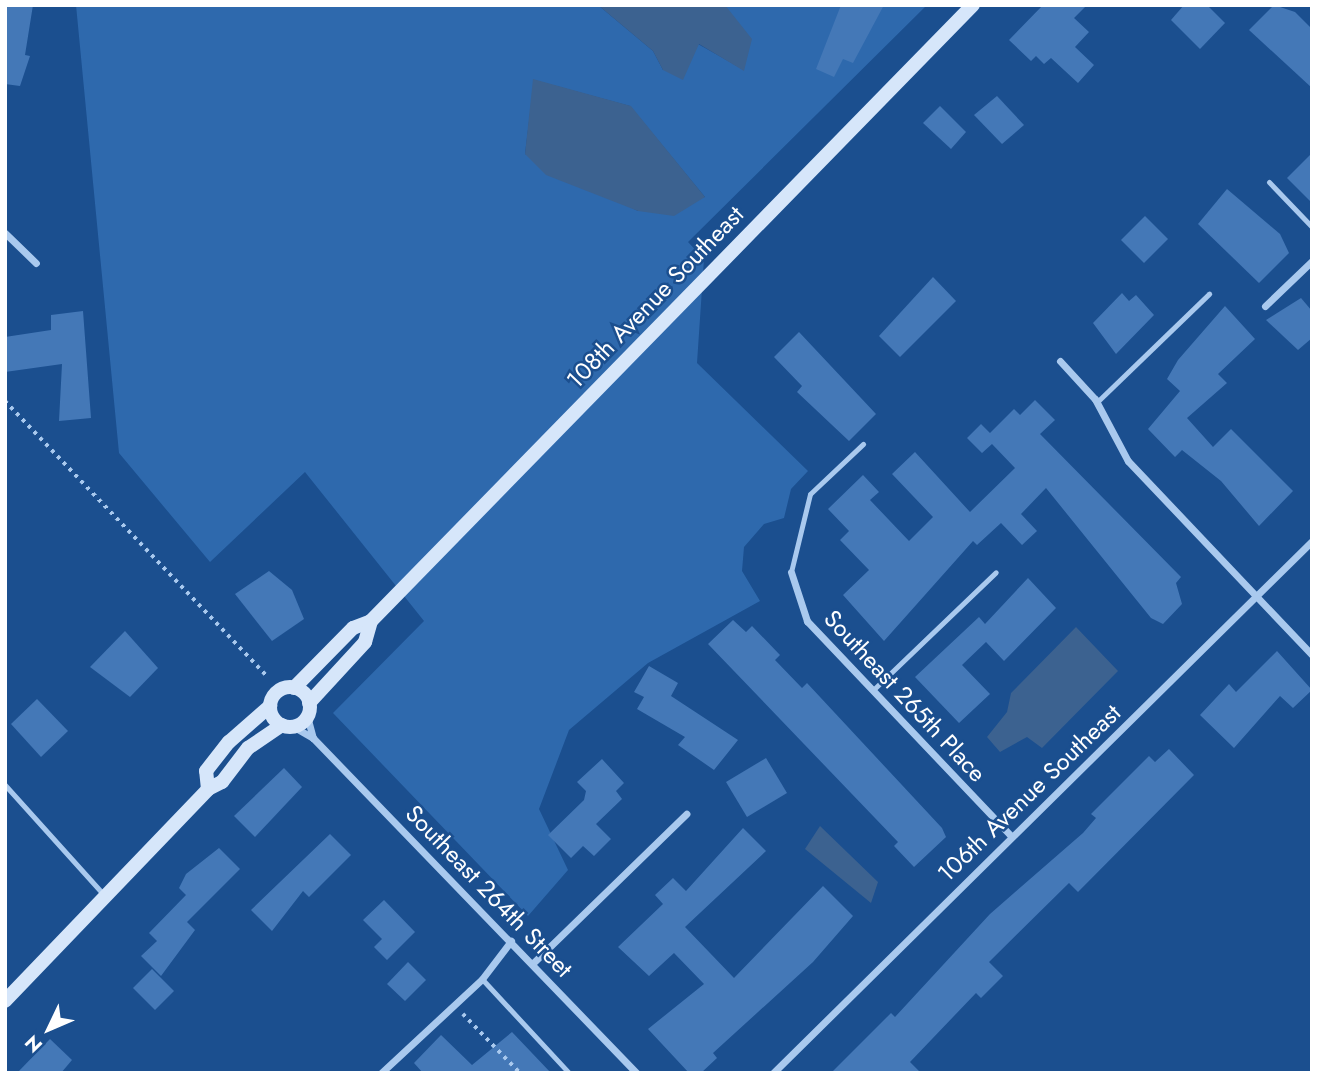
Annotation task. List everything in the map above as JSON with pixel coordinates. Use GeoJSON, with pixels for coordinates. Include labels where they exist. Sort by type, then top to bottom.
{"type":"FeatureCollection","features":[{"type":"Feature","properties":{"kind":"street","name":"108th Avenue Southeast"},"geometry":{"type":"LineString","coordinates":[[208,789],[206,771],[229,741],[270,706],[278,692],[294,688],[353,628],[371,621],[973,5]]}},
{"type":"Feature","properties":{"kind":"street"},"geometry":{"type":"LineString","coordinates":[[5,233],[36,263]]}},
{"type":"Feature","properties":{"kind":"street"},"geometry":{"type":"LineString","coordinates":[[1265,306],[1312,261]]}},
{"type":"Feature","properties":{"kind":"street"},"geometry":{"type":"LineString","coordinates":[[1060,362],[1097,402],[1128,461],[1312,655]]}},
{"type":"Feature","properties":{"kind":"street","name":"106th Avenue Southeast"},"geometry":{"type":"LineString","coordinates":[[773,1073],[1312,541]]}},
{"type":"Feature","properties":{"kind":"street","name":"Southeast 265th Place"},"geometry":{"type":"LineString","coordinates":[[791,572],[807,621],[1011,836]]}},
{"type":"Feature","properties":{"kind":"street","name":"108th Avenue Southeast"},"geometry":{"type":"LineString","coordinates":[[5,1001],[208,789],[222,782],[248,748],[288,726],[308,710],[365,642],[371,621]]}},
{"type":"Feature","properties":{"kind":"street"},"geometry":{"type":"LineString","coordinates":[[294,688],[308,710]]}},
{"type":"Feature","properties":{"kind":"street"},"geometry":{"type":"LineString","coordinates":[[270,706],[288,726]]}},
{"type":"Feature","properties":{"kind":"street","name":"Southeast 264th Street"},"geometry":{"type":"LineString","coordinates":[[308,710],[313,738]]}},
{"type":"Feature","properties":{"kind":"street","name":"Southeast 264th Street"},"geometry":{"type":"LineString","coordinates":[[288,726],[313,738],[637,1073]]}},
{"type":"Feature","properties":{"kind":"street"},"geometry":{"type":"LineString","coordinates":[[533,964],[686,814]]}},
{"type":"Feature","properties":{"kind":"street"},"geometry":{"type":"LineString","coordinates":[[381,1073],[453,1003],[482,979],[511,941]]}},
{"type":"Feature","properties":{"kind":"lane"},"geometry":{"type":"LineString","coordinates":[[1269,183],[1312,227]]}},
{"type":"Feature","properties":{"kind":"lane"},"geometry":{"type":"LineString","coordinates":[[1097,402],[1209,294]]}},
{"type":"Feature","properties":{"kind":"lane"},"geometry":{"type":"LineString","coordinates":[[791,572],[810,494],[863,444]]}},
{"type":"Feature","properties":{"kind":"lane"},"geometry":{"type":"LineString","coordinates":[[873,690],[996,572]]}},
{"type":"Feature","properties":{"kind":"lane"},"geometry":{"type":"LineString","coordinates":[[5,785],[105,897]]}},
{"type":"Feature","properties":{"kind":"lane"},"geometry":{"type":"LineString","coordinates":[[482,979],[569,1073]]}},
{"type":"Feature","properties":{"kind":"path"},"geometry":{"type":"LineString","coordinates":[[5,401],[267,676]]}},
{"type":"Feature","properties":{"kind":"path"},"geometry":{"type":"LineString","coordinates":[[453,1003],[520,1073]]}},
{"type":"Feature","properties":{"kind":"shaded area"},"geometry":{"type":"Polygon","coordinates":[[[76,5],[598,5],[653,51],[663,70],[698,44],[744,70],[725,5],[927,5],[688,242],[704,259],[697,363],[808,471],[791,489],[784,518],[764,524],[744,547],[742,571],[760,601],[648,663],[569,730],[539,809],[568,870],[528,916],[333,713],[424,621],[305,472],[210,562],[119,453],[76,5]],[[534,80],[525,154],[638,211],[705,197],[630,106],[534,80]]]}},
{"type":"Feature","properties":{"kind":"shaded area"},"geometry":{"type":"Polygon","coordinates":[[[598,5],[725,5],[752,39],[744,71],[699,44],[683,80],[663,70],[653,51],[598,5]]]}},
{"type":"Feature","properties":{"kind":"shaded area"},"geometry":{"type":"Polygon","coordinates":[[[533,79],[631,106],[705,197],[674,216],[638,211],[546,175],[525,154],[533,79]]]}},
{"type":"Feature","properties":{"kind":"shaded area"},"geometry":{"type":"Polygon","coordinates":[[[1076,627],[1118,671],[1042,748],[1027,737],[1000,752],[987,737],[1007,712],[1011,693],[1076,627]]]}},
{"type":"Feature","properties":{"kind":"shaded area"},"geometry":{"type":"Polygon","coordinates":[[[820,826],[878,882],[871,903],[805,849],[820,826]]]}},
{"type":"Feature","properties":{"kind":"building"},"geometry":{"type":"Polygon","coordinates":[[[5,5],[33,5],[25,55],[30,56],[20,86],[5,84],[5,5]]]}},
{"type":"Feature","properties":{"kind":"building"},"geometry":{"type":"Polygon","coordinates":[[[841,5],[884,5],[853,63],[843,59],[834,77],[816,69],[841,5]]]}},
{"type":"Feature","properties":{"kind":"building"},"geometry":{"type":"Polygon","coordinates":[[[1043,5],[1087,5],[1074,18],[1089,32],[1075,47],[1094,65],[1078,83],[1051,58],[1044,64],[1036,56],[1031,61],[1009,40],[1043,5]]]}},
{"type":"Feature","properties":{"kind":"building"},"geometry":{"type":"Polygon","coordinates":[[[1184,5],[1207,5],[1225,23],[1200,49],[1171,20],[1184,5]]]}},
{"type":"Feature","properties":{"kind":"building"},"geometry":{"type":"Polygon","coordinates":[[[1274,5],[1295,12],[1312,29],[1312,88],[1249,30],[1274,5]]]}},
{"type":"Feature","properties":{"kind":"building"},"geometry":{"type":"Polygon","coordinates":[[[997,96],[1024,125],[1002,144],[974,115],[997,96]]]}},
{"type":"Feature","properties":{"kind":"building"},"geometry":{"type":"Polygon","coordinates":[[[940,106],[966,132],[951,149],[923,123],[940,106]]]}},
{"type":"Feature","properties":{"kind":"building"},"geometry":{"type":"Polygon","coordinates":[[[1312,153],[1312,203],[1287,178],[1312,153]]]}},
{"type":"Feature","properties":{"kind":"building"},"geometry":{"type":"Polygon","coordinates":[[[1227,189],[1280,234],[1289,253],[1259,283],[1198,224],[1227,189]]]}},
{"type":"Feature","properties":{"kind":"building"},"geometry":{"type":"Polygon","coordinates":[[[1145,216],[1168,239],[1144,263],[1121,240],[1145,216]]]}},
{"type":"Feature","properties":{"kind":"building"},"geometry":{"type":"Polygon","coordinates":[[[933,277],[956,301],[900,357],[879,336],[933,277]]]}},
{"type":"Feature","properties":{"kind":"building"},"geometry":{"type":"Polygon","coordinates":[[[1122,293],[1129,301],[1136,295],[1154,315],[1116,354],[1093,323],[1122,293]]]}},
{"type":"Feature","properties":{"kind":"building"},"geometry":{"type":"Polygon","coordinates":[[[1301,298],[1312,311],[1312,338],[1298,350],[1266,320],[1301,298]]]}},
{"type":"Feature","properties":{"kind":"building"},"geometry":{"type":"Polygon","coordinates":[[[1225,306],[1255,339],[1218,374],[1227,383],[1187,418],[1213,447],[1231,429],[1293,491],[1259,526],[1221,481],[1182,450],[1175,457],[1148,429],[1180,391],[1167,379],[1178,360],[1225,306]]]}},
{"type":"Feature","properties":{"kind":"building"},"geometry":{"type":"Polygon","coordinates":[[[83,311],[91,418],[59,421],[62,364],[5,372],[5,337],[51,330],[51,315],[83,311]]]}},
{"type":"Feature","properties":{"kind":"building"},"geometry":{"type":"Polygon","coordinates":[[[799,332],[876,414],[849,441],[797,392],[802,386],[774,357],[799,332]]]}},
{"type":"Feature","properties":{"kind":"building"},"geometry":{"type":"Polygon","coordinates":[[[1035,400],[1055,420],[1040,434],[1181,577],[1176,583],[1182,604],[1163,624],[1151,618],[1046,488],[1021,514],[1037,531],[1022,545],[1001,523],[977,545],[973,541],[884,641],[843,595],[869,570],[840,540],[849,531],[828,509],[863,475],[879,492],[870,500],[909,541],[933,517],[892,474],[915,452],[970,512],[1015,468],[992,444],[982,453],[967,438],[981,424],[990,433],[1014,409],[1020,415],[1035,400]]]}},
{"type":"Feature","properties":{"kind":"building"},"geometry":{"type":"Polygon","coordinates":[[[269,571],[292,590],[304,619],[272,641],[235,594],[269,571]]]}},
{"type":"Feature","properties":{"kind":"building"},"geometry":{"type":"Polygon","coordinates":[[[1028,578],[1056,608],[1004,661],[986,642],[962,665],[990,694],[959,723],[915,677],[979,617],[985,624],[1028,578]]]}},
{"type":"Feature","properties":{"kind":"building"},"geometry":{"type":"Polygon","coordinates":[[[733,620],[746,632],[752,626],[780,655],[775,660],[802,688],[807,683],[942,828],[946,837],[914,867],[894,846],[898,842],[708,644],[733,620]]]}},
{"type":"Feature","properties":{"kind":"building"},"geometry":{"type":"Polygon","coordinates":[[[125,631],[158,668],[130,697],[90,667],[125,631]]]}},
{"type":"Feature","properties":{"kind":"building"},"geometry":{"type":"Polygon","coordinates":[[[1277,651],[1312,690],[1293,708],[1280,696],[1234,748],[1200,715],[1229,684],[1236,692],[1277,651]]]}},
{"type":"Feature","properties":{"kind":"building"},"geometry":{"type":"Polygon","coordinates":[[[649,666],[678,683],[671,696],[738,740],[714,770],[678,745],[685,737],[637,709],[644,697],[634,692],[649,666]]]}},
{"type":"Feature","properties":{"kind":"building"},"geometry":{"type":"Polygon","coordinates":[[[37,699],[68,731],[41,757],[11,724],[37,699]]]}},
{"type":"Feature","properties":{"kind":"building"},"geometry":{"type":"Polygon","coordinates":[[[1169,749],[1194,775],[1078,892],[1069,883],[989,962],[1003,976],[981,998],[976,993],[910,1062],[921,1073],[831,1073],[891,1013],[895,1017],[990,914],[1083,833],[1096,818],[1091,814],[1149,756],[1155,762],[1169,749]]]}},
{"type":"Feature","properties":{"kind":"building"},"geometry":{"type":"Polygon","coordinates":[[[766,758],[787,793],[747,817],[726,782],[766,758]]]}},
{"type":"Feature","properties":{"kind":"building"},"geometry":{"type":"Polygon","coordinates":[[[602,759],[624,783],[616,791],[622,799],[596,824],[611,839],[594,856],[583,846],[571,858],[548,835],[584,800],[586,791],[577,782],[602,759]]]}},
{"type":"Feature","properties":{"kind":"building"},"geometry":{"type":"Polygon","coordinates":[[[284,768],[302,787],[255,837],[234,816],[284,768]]]}},
{"type":"Feature","properties":{"kind":"building"},"geometry":{"type":"Polygon","coordinates":[[[743,828],[766,851],[685,927],[734,978],[823,886],[853,916],[813,962],[713,1053],[717,1058],[701,1073],[689,1073],[648,1029],[704,984],[674,953],[649,976],[618,947],[663,904],[655,895],[673,878],[686,891],[743,828]]]}},
{"type":"Feature","properties":{"kind":"building"},"geometry":{"type":"Polygon","coordinates":[[[330,834],[351,855],[309,897],[303,891],[272,931],[251,910],[330,834]]]}},
{"type":"Feature","properties":{"kind":"building"},"geometry":{"type":"Polygon","coordinates":[[[219,848],[240,869],[187,922],[195,930],[161,976],[141,956],[157,941],[149,933],[186,895],[179,888],[186,874],[219,848]]]}},
{"type":"Feature","properties":{"kind":"building"},"geometry":{"type":"Polygon","coordinates":[[[384,900],[415,932],[387,960],[374,947],[382,939],[363,920],[384,900]]]}},
{"type":"Feature","properties":{"kind":"building"},"geometry":{"type":"Polygon","coordinates":[[[408,962],[426,980],[405,1001],[387,984],[408,962]]]}},
{"type":"Feature","properties":{"kind":"building"},"geometry":{"type":"Polygon","coordinates":[[[152,969],[174,991],[155,1010],[133,988],[152,969]]]}},
{"type":"Feature","properties":{"kind":"building"},"geometry":{"type":"Polygon","coordinates":[[[512,1032],[551,1073],[423,1073],[414,1063],[441,1035],[472,1065],[512,1032]]]}},
{"type":"Feature","properties":{"kind":"building"},"geometry":{"type":"Polygon","coordinates":[[[50,1039],[72,1060],[61,1073],[17,1073],[50,1039]]]}}]}
